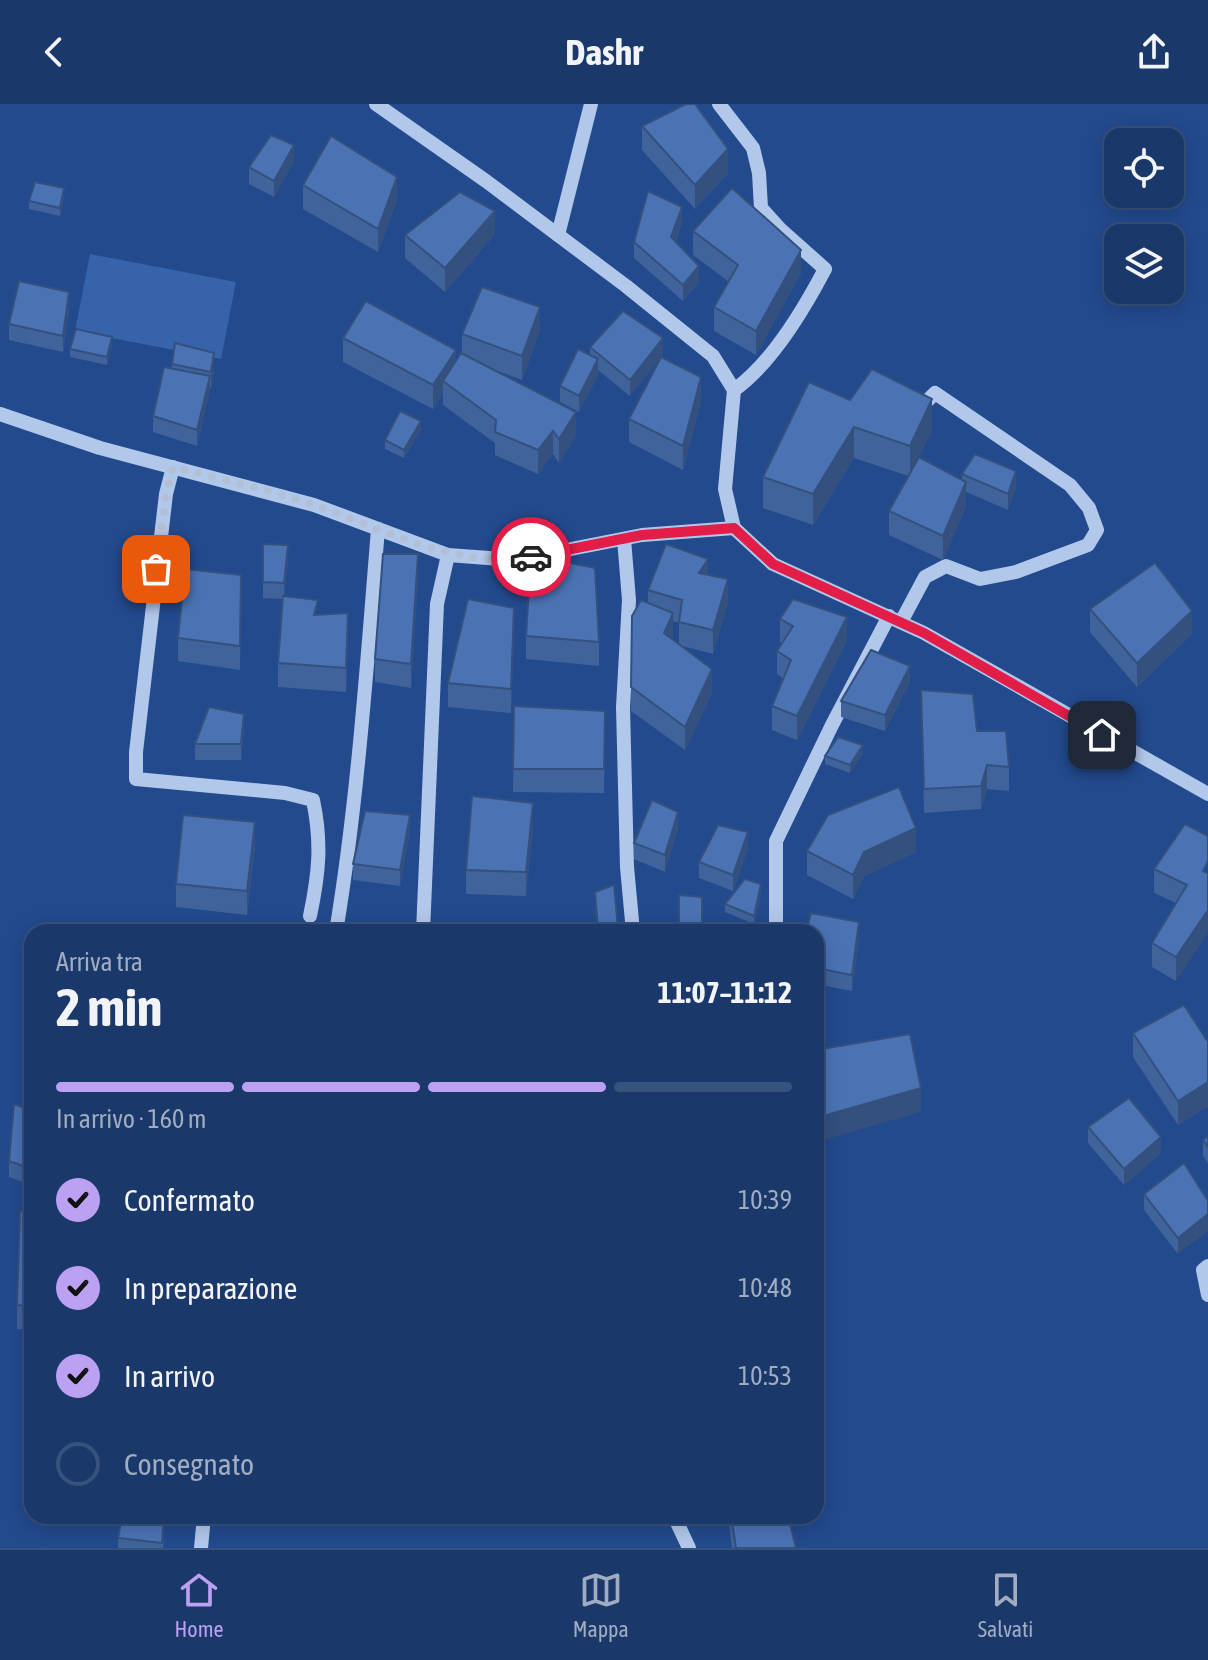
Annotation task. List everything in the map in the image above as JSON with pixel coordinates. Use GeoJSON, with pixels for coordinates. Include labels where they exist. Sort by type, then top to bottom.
{"type":"FeatureCollection","features":[{"type":"Feature","properties":{"kind":"street"},"geometry":{"type":"LineString","coordinates":[[376,104],[558,235],[713,356],[734,390],[725,489],[734,528],[773,564],[895,619],[1208,794]]}},
{"type":"Feature","properties":{"kind":"street"},"geometry":{"type":"LineString","coordinates":[[558,235],[591,104]]}},
{"type":"Feature","properties":{"kind":"street"},"geometry":{"type":"LineString","coordinates":[[719,104],[753,148],[759,173],[761,208],[825,269],[812,294],[754,376],[734,390]]}},
{"type":"Feature","properties":{"kind":"street"},"geometry":{"type":"LineString","coordinates":[[776,924],[776,841],[839,711],[895,619],[925,577],[946,566],[980,579],[1016,572],[1088,545],[1097,530],[1089,508],[1070,485],[1012,443],[935,393],[921,407]]}},
{"type":"Feature","properties":{"kind":"street"},"geometry":{"type":"LineString","coordinates":[[0,414],[100,448],[314,505],[448,555],[515,560],[624,539],[734,528]]}},
{"type":"Feature","properties":{"kind":"street"},"geometry":{"type":"LineString","coordinates":[[173,467],[158,554],[136,752],[136,779],[285,793],[313,800],[320,845],[319,874],[310,916]]}},
{"type":"Feature","properties":{"kind":"street"},"geometry":{"type":"LineString","coordinates":[[337,924],[354,788],[378,529]]}},
{"type":"Feature","properties":{"kind":"street"},"geometry":{"type":"LineString","coordinates":[[624,539],[629,600],[623,707],[627,867],[632,924]]}},
{"type":"Feature","properties":{"kind":"street"},"geometry":{"type":"LineString","coordinates":[[423,924],[437,604],[448,555]]}},
{"type":"Feature","properties":{"kind":"street"},"geometry":{"type":"LineString","coordinates":[[1208,1266],[1203,1270],[1208,1295]]}},
{"type":"Feature","properties":{"kind":"street"},"geometry":{"type":"LineString","coordinates":[[201,1548],[203,1524]]}},
{"type":"Feature","properties":{"kind":"street"},"geometry":{"type":"LineString","coordinates":[[678,1524],[689,1548]]}},
{"type":"Feature","properties":{"kind":"shaded area"},"geometry":{"type":"Polygon","coordinates":[[[90,254],[236,282],[221,359],[75,331],[90,254]]]}},
{"type":"Feature","properties":{"kind":"building"},"geometry":{"type":"Polygon","coordinates":[[[686,104],[695,104],[728,149],[695,185],[642,126],[686,104]]]}},
{"type":"Feature","properties":{"kind":"building"},"geometry":{"type":"Polygon","coordinates":[[[271,135],[294,145],[274,181],[249,167],[271,135]]]}},
{"type":"Feature","properties":{"kind":"building"},"geometry":{"type":"Polygon","coordinates":[[[331,136],[397,177],[378,229],[303,185],[331,136]]]}},
{"type":"Feature","properties":{"kind":"building"},"geometry":{"type":"Polygon","coordinates":[[[35,182],[64,188],[60,208],[29,201],[35,182]]]}},
{"type":"Feature","properties":{"kind":"building"},"geometry":{"type":"Polygon","coordinates":[[[732,188],[801,250],[756,331],[714,307],[738,265],[693,231],[732,188]]]}},
{"type":"Feature","properties":{"kind":"building"},"geometry":{"type":"Polygon","coordinates":[[[648,191],[682,207],[671,237],[699,266],[683,285],[634,242],[648,191]]]}},
{"type":"Feature","properties":{"kind":"building"},"geometry":{"type":"Polygon","coordinates":[[[460,192],[495,211],[445,268],[405,235],[460,192]]]}},
{"type":"Feature","properties":{"kind":"building"},"geometry":{"type":"Polygon","coordinates":[[[19,281],[69,292],[63,336],[9,324],[19,281]]]}},
{"type":"Feature","properties":{"kind":"building"},"geometry":{"type":"Polygon","coordinates":[[[482,287],[540,307],[522,356],[462,334],[482,287]]]}},
{"type":"Feature","properties":{"kind":"building"},"geometry":{"type":"Polygon","coordinates":[[[366,301],[456,350],[433,385],[343,338],[366,301]]]}},
{"type":"Feature","properties":{"kind":"building"},"geometry":{"type":"Polygon","coordinates":[[[623,311],[663,338],[630,380],[590,347],[623,311]]]}},
{"type":"Feature","properties":{"kind":"building"},"geometry":{"type":"Polygon","coordinates":[[[76,329],[112,337],[107,357],[70,349],[76,329]]]}},
{"type":"Feature","properties":{"kind":"building"},"geometry":{"type":"Polygon","coordinates":[[[175,343],[214,353],[211,372],[172,364],[175,343]]]}},
{"type":"Feature","properties":{"kind":"building"},"geometry":{"type":"Polygon","coordinates":[[[578,349],[598,359],[579,396],[560,386],[578,349]]]}},
{"type":"Feature","properties":{"kind":"building"},"geometry":{"type":"Polygon","coordinates":[[[461,353],[576,412],[559,439],[553,431],[538,450],[495,432],[496,420],[443,381],[461,353]]]}},
{"type":"Feature","properties":{"kind":"building"},"geometry":{"type":"Polygon","coordinates":[[[661,357],[701,377],[683,446],[629,419],[661,357]]]}},
{"type":"Feature","properties":{"kind":"building"},"geometry":{"type":"Polygon","coordinates":[[[164,367],[210,376],[197,430],[153,416],[164,367]]]}},
{"type":"Feature","properties":{"kind":"building"},"geometry":{"type":"Polygon","coordinates":[[[872,369],[932,399],[910,446],[854,427],[813,494],[763,477],[809,382],[850,400],[872,369]]]}},
{"type":"Feature","properties":{"kind":"building"},"geometry":{"type":"Polygon","coordinates":[[[400,411],[421,421],[404,450],[385,440],[400,411]]]}},
{"type":"Feature","properties":{"kind":"building"},"geometry":{"type":"Polygon","coordinates":[[[975,454],[1016,471],[1008,494],[962,474],[975,454]]]}},
{"type":"Feature","properties":{"kind":"building"},"geometry":{"type":"Polygon","coordinates":[[[919,457],[966,482],[943,536],[889,511],[919,457]]]}},
{"type":"Feature","properties":{"kind":"building"},"geometry":{"type":"Polygon","coordinates":[[[263,544],[288,545],[284,583],[263,582],[263,544]]]}},
{"type":"Feature","properties":{"kind":"building"},"geometry":{"type":"Polygon","coordinates":[[[666,544],[708,559],[699,573],[728,579],[713,630],[679,622],[682,600],[648,590],[666,544]]]}},
{"type":"Feature","properties":{"kind":"building"},"geometry":{"type":"Polygon","coordinates":[[[383,554],[418,554],[411,664],[375,659],[383,554]]]}},
{"type":"Feature","properties":{"kind":"building"},"geometry":{"type":"Polygon","coordinates":[[[531,555],[595,568],[599,642],[526,636],[531,555]]]}},
{"type":"Feature","properties":{"kind":"building"},"geometry":{"type":"Polygon","coordinates":[[[1155,563],[1192,611],[1137,663],[1090,609],[1155,563]]]}},
{"type":"Feature","properties":{"kind":"building"},"geometry":{"type":"Polygon","coordinates":[[[185,569],[241,575],[240,646],[178,638],[185,569]]]}},
{"type":"Feature","properties":{"kind":"building"},"geometry":{"type":"Polygon","coordinates":[[[283,596],[318,600],[314,615],[348,613],[346,668],[278,663],[283,596]]]}},
{"type":"Feature","properties":{"kind":"building"},"geometry":{"type":"Polygon","coordinates":[[[468,599],[514,608],[511,689],[448,683],[468,599]]]}},
{"type":"Feature","properties":{"kind":"building"},"geometry":{"type":"Polygon","coordinates":[[[793,599],[847,617],[797,716],[772,706],[791,660],[777,651],[793,626],[780,619],[793,599]]]}},
{"type":"Feature","properties":{"kind":"building"},"geometry":{"type":"Polygon","coordinates":[[[641,600],[673,613],[664,633],[712,669],[685,727],[631,687],[632,616],[641,600]]]}},
{"type":"Feature","properties":{"kind":"building"},"geometry":{"type":"Polygon","coordinates":[[[871,650],[910,666],[885,715],[841,701],[871,650]]]}},
{"type":"Feature","properties":{"kind":"building"},"geometry":{"type":"Polygon","coordinates":[[[921,690],[973,694],[977,731],[1006,731],[1009,767],[987,765],[981,786],[924,789],[921,690]]]}},
{"type":"Feature","properties":{"kind":"building"},"geometry":{"type":"Polygon","coordinates":[[[514,706],[605,711],[604,769],[513,769],[514,706]]]}},
{"type":"Feature","properties":{"kind":"building"},"geometry":{"type":"Polygon","coordinates":[[[209,707],[244,714],[241,744],[195,744],[209,707]]]}},
{"type":"Feature","properties":{"kind":"building"},"geometry":{"type":"Polygon","coordinates":[[[838,737],[863,745],[850,765],[825,756],[838,737]]]}},
{"type":"Feature","properties":{"kind":"building"},"geometry":{"type":"Polygon","coordinates":[[[899,787],[916,828],[864,852],[853,875],[807,851],[828,815],[899,787]]]}},
{"type":"Feature","properties":{"kind":"building"},"geometry":{"type":"Polygon","coordinates":[[[472,796],[533,803],[526,872],[466,870],[472,796]]]}},
{"type":"Feature","properties":{"kind":"building"},"geometry":{"type":"Polygon","coordinates":[[[652,800],[678,812],[665,855],[634,843],[652,800]]]}},
{"type":"Feature","properties":{"kind":"building"},"geometry":{"type":"Polygon","coordinates":[[[365,811],[410,815],[400,870],[353,864],[365,811]]]}},
{"type":"Feature","properties":{"kind":"building"},"geometry":{"type":"Polygon","coordinates":[[[183,815],[255,822],[247,891],[176,884],[183,815]]]}},
{"type":"Feature","properties":{"kind":"building"},"geometry":{"type":"Polygon","coordinates":[[[1185,824],[1208,836],[1208,861],[1203,871],[1208,873],[1208,910],[1176,957],[1152,943],[1187,885],[1154,869],[1185,824]]]}},
{"type":"Feature","properties":{"kind":"building"},"geometry":{"type":"Polygon","coordinates":[[[718,825],[748,832],[733,875],[699,862],[718,825]]]}},
{"type":"Feature","properties":{"kind":"building"},"geometry":{"type":"Polygon","coordinates":[[[745,879],[761,884],[754,916],[725,904],[745,879]]]}},
{"type":"Feature","properties":{"kind":"building"},"geometry":{"type":"Polygon","coordinates":[[[614,885],[618,924],[598,924],[595,892],[614,885]]]}},
{"type":"Feature","properties":{"kind":"building"},"geometry":{"type":"Polygon","coordinates":[[[679,895],[702,897],[702,924],[679,924],[679,895]]]}},
{"type":"Feature","properties":{"kind":"building"},"geometry":{"type":"Polygon","coordinates":[[[811,913],[859,922],[852,975],[824,970],[824,924],[808,924],[811,913]]]}},
{"type":"Feature","properties":{"kind":"building"},"geometry":{"type":"Polygon","coordinates":[[[1184,1005],[1208,1042],[1208,1082],[1178,1101],[1133,1033],[1184,1005]]]}},
{"type":"Feature","properties":{"kind":"building"},"geometry":{"type":"Polygon","coordinates":[[[910,1034],[921,1088],[824,1116],[824,1049],[910,1034]]]}},
{"type":"Feature","properties":{"kind":"building"},"geometry":{"type":"Polygon","coordinates":[[[1129,1098],[1161,1137],[1124,1169],[1088,1127],[1129,1098]]]}},
{"type":"Feature","properties":{"kind":"building"},"geometry":{"type":"Polygon","coordinates":[[[14,1104],[24,1108],[24,1166],[9,1161],[14,1104]]]}},
{"type":"Feature","properties":{"kind":"building"},"geometry":{"type":"Polygon","coordinates":[[[1184,1163],[1208,1201],[1208,1214],[1178,1238],[1144,1194],[1184,1163]]]}},
{"type":"Feature","properties":{"kind":"building"},"geometry":{"type":"Polygon","coordinates":[[[20,1211],[24,1211],[24,1306],[17,1305],[20,1211]]]}},
{"type":"Feature","properties":{"kind":"building"},"geometry":{"type":"Polygon","coordinates":[[[121,1524],[163,1524],[162,1543],[118,1538],[121,1524]]]}},
{"type":"Feature","properties":{"kind":"building"},"geometry":{"type":"Polygon","coordinates":[[[732,1524],[790,1524],[796,1548],[736,1548],[732,1524]]]}},
{"type":"Feature","properties":{"kind":"way so far"},"geometry":{"type":"LineString","coordinates":[[156,569],[166,494],[173,467],[314,505],[448,555],[515,560],[531,557]]}},
{"type":"Feature","properties":{"kind":"route"},"geometry":{"type":"LineString","coordinates":[[531,557],[642,535],[734,528],[773,564],[924,633],[1102,735]]}}]}
